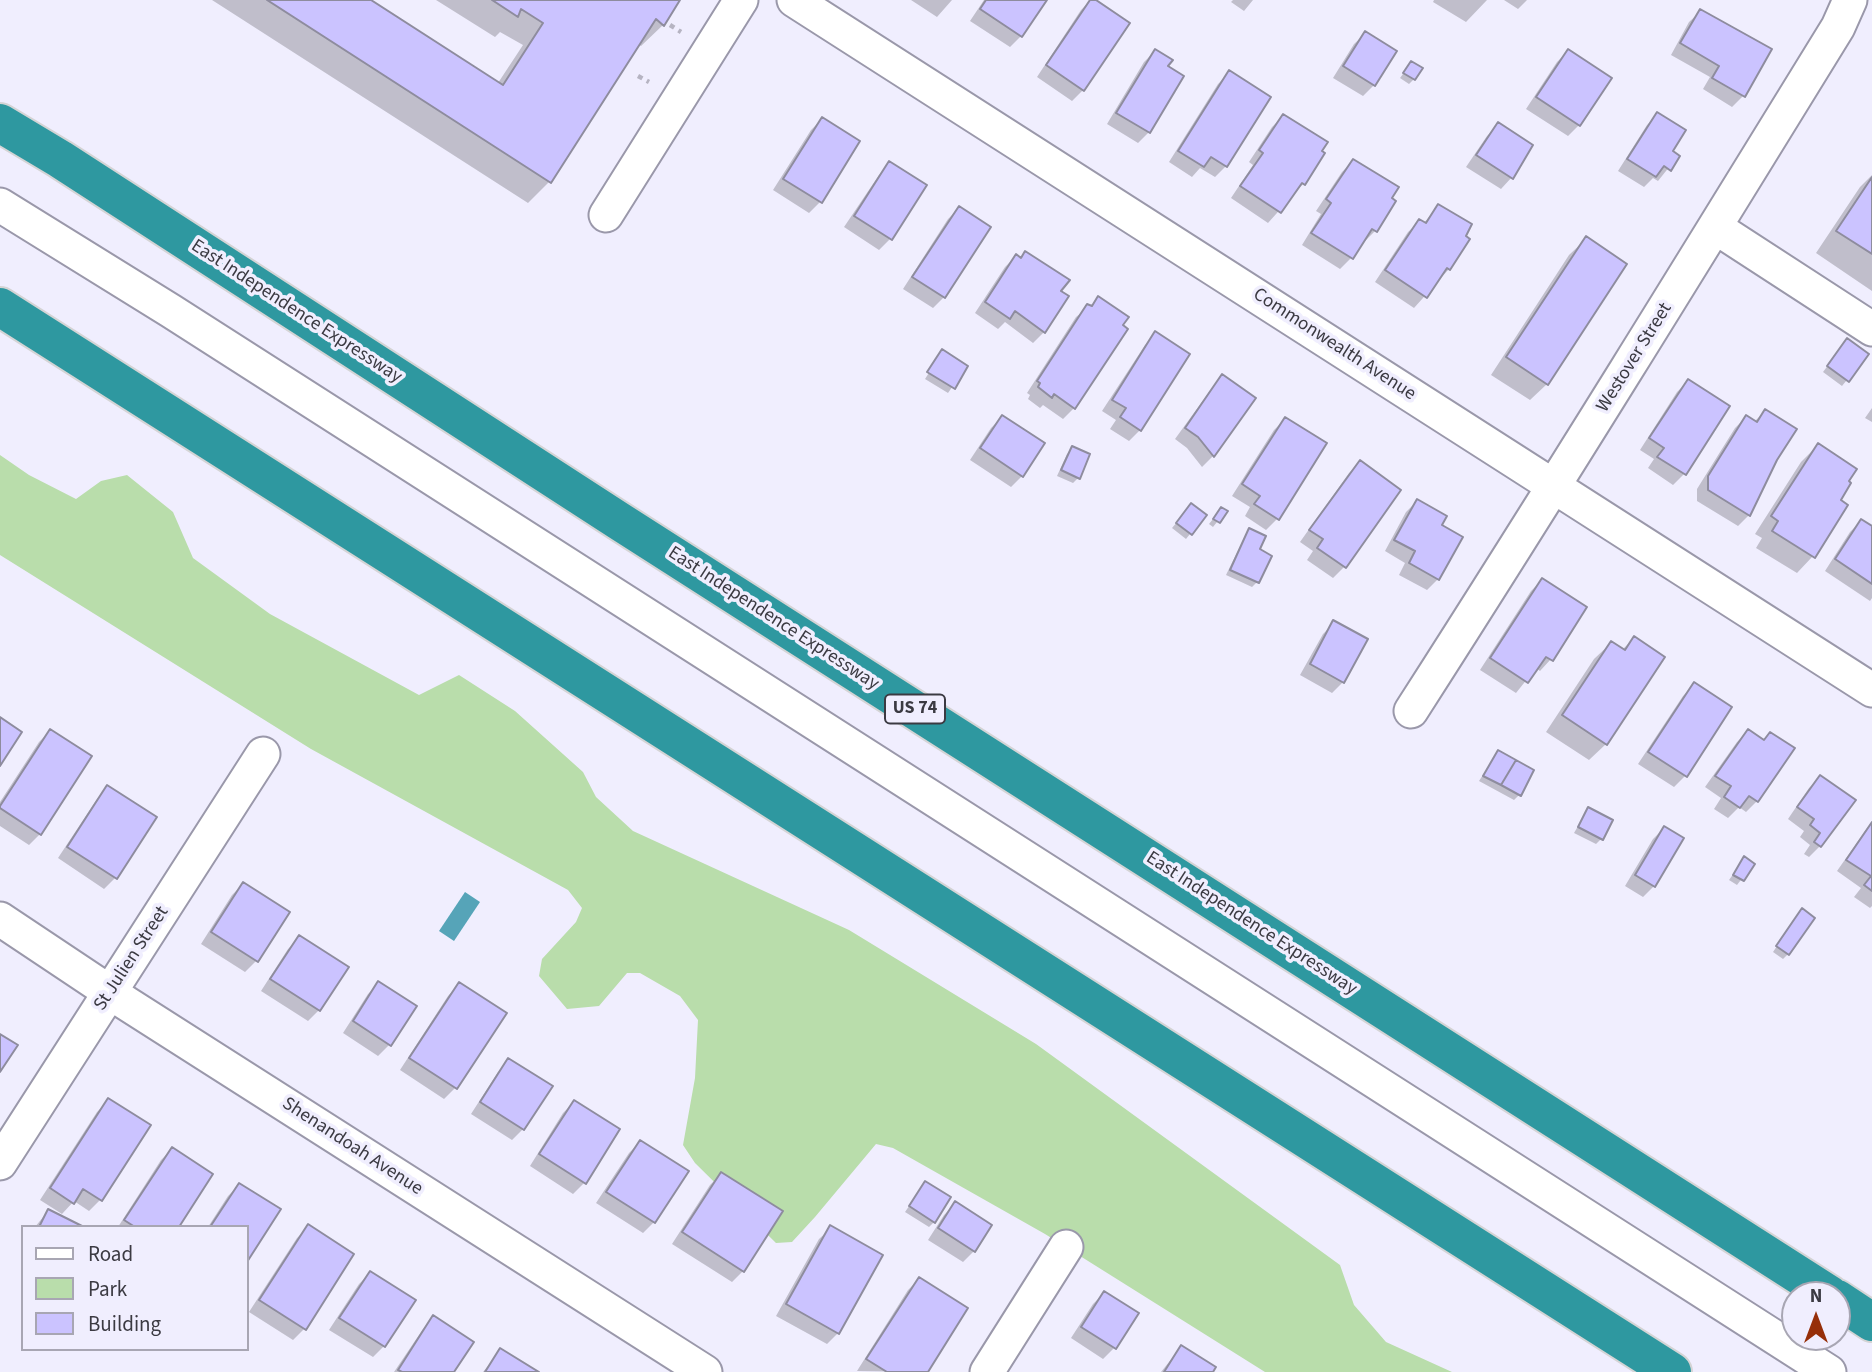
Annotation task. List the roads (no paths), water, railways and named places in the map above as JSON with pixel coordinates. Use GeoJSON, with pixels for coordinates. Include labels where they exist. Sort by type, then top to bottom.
{"type":"FeatureCollection","features":[{"type":"Feature","properties":{"kind":"highway","name":"East Independence Expressway"},"geometry":{"type":"LineString","coordinates":[[0,123],[1808,1281]]}},
{"type":"Feature","properties":{"kind":"highway"},"geometry":{"type":"LineString","coordinates":[[0,307],[1672,1372]]}},
{"type":"Feature","properties":{"kind":"highway"},"geometry":{"type":"LineString","coordinates":[[1851,1308],[1872,1322]]}},
{"type":"Feature","properties":{"kind":"street"},"geometry":{"type":"LineString","coordinates":[[606,215],[741,0]]}},
{"type":"Feature","properties":{"kind":"street","name":"Commonwealth Avenue"},"geometry":{"type":"LineString","coordinates":[[794,0],[1872,691]]}},
{"type":"Feature","properties":{"kind":"street","name":"Westover Street"},"geometry":{"type":"LineString","coordinates":[[1411,712],[1715,227],[1838,27],[1850,0]]}},
{"type":"Feature","properties":{"kind":"street"},"geometry":{"type":"LineString","coordinates":[[0,205],[171,311],[1829,1372]]}},
{"type":"Feature","properties":{"kind":"street"},"geometry":{"type":"LineString","coordinates":[[1715,227],[1872,329]]}},
{"type":"Feature","properties":{"kind":"street","name":"St Julien Street"},"geometry":{"type":"LineString","coordinates":[[0,1163],[263,754]]}},
{"type":"Feature","properties":{"kind":"street","name":"Shenandoah Avenue"},"geometry":{"type":"LineString","coordinates":[[0,919],[111,993],[705,1372]]}},
{"type":"Feature","properties":{"kind":"street"},"geometry":{"type":"LineString","coordinates":[[987,1372],[1066,1247]]}},
{"type":"Feature","properties":{"kind":"water"},"geometry":{"type":"Polygon","coordinates":[[[465,892],[480,902],[454,941],[439,931],[465,892]]]}}]}
